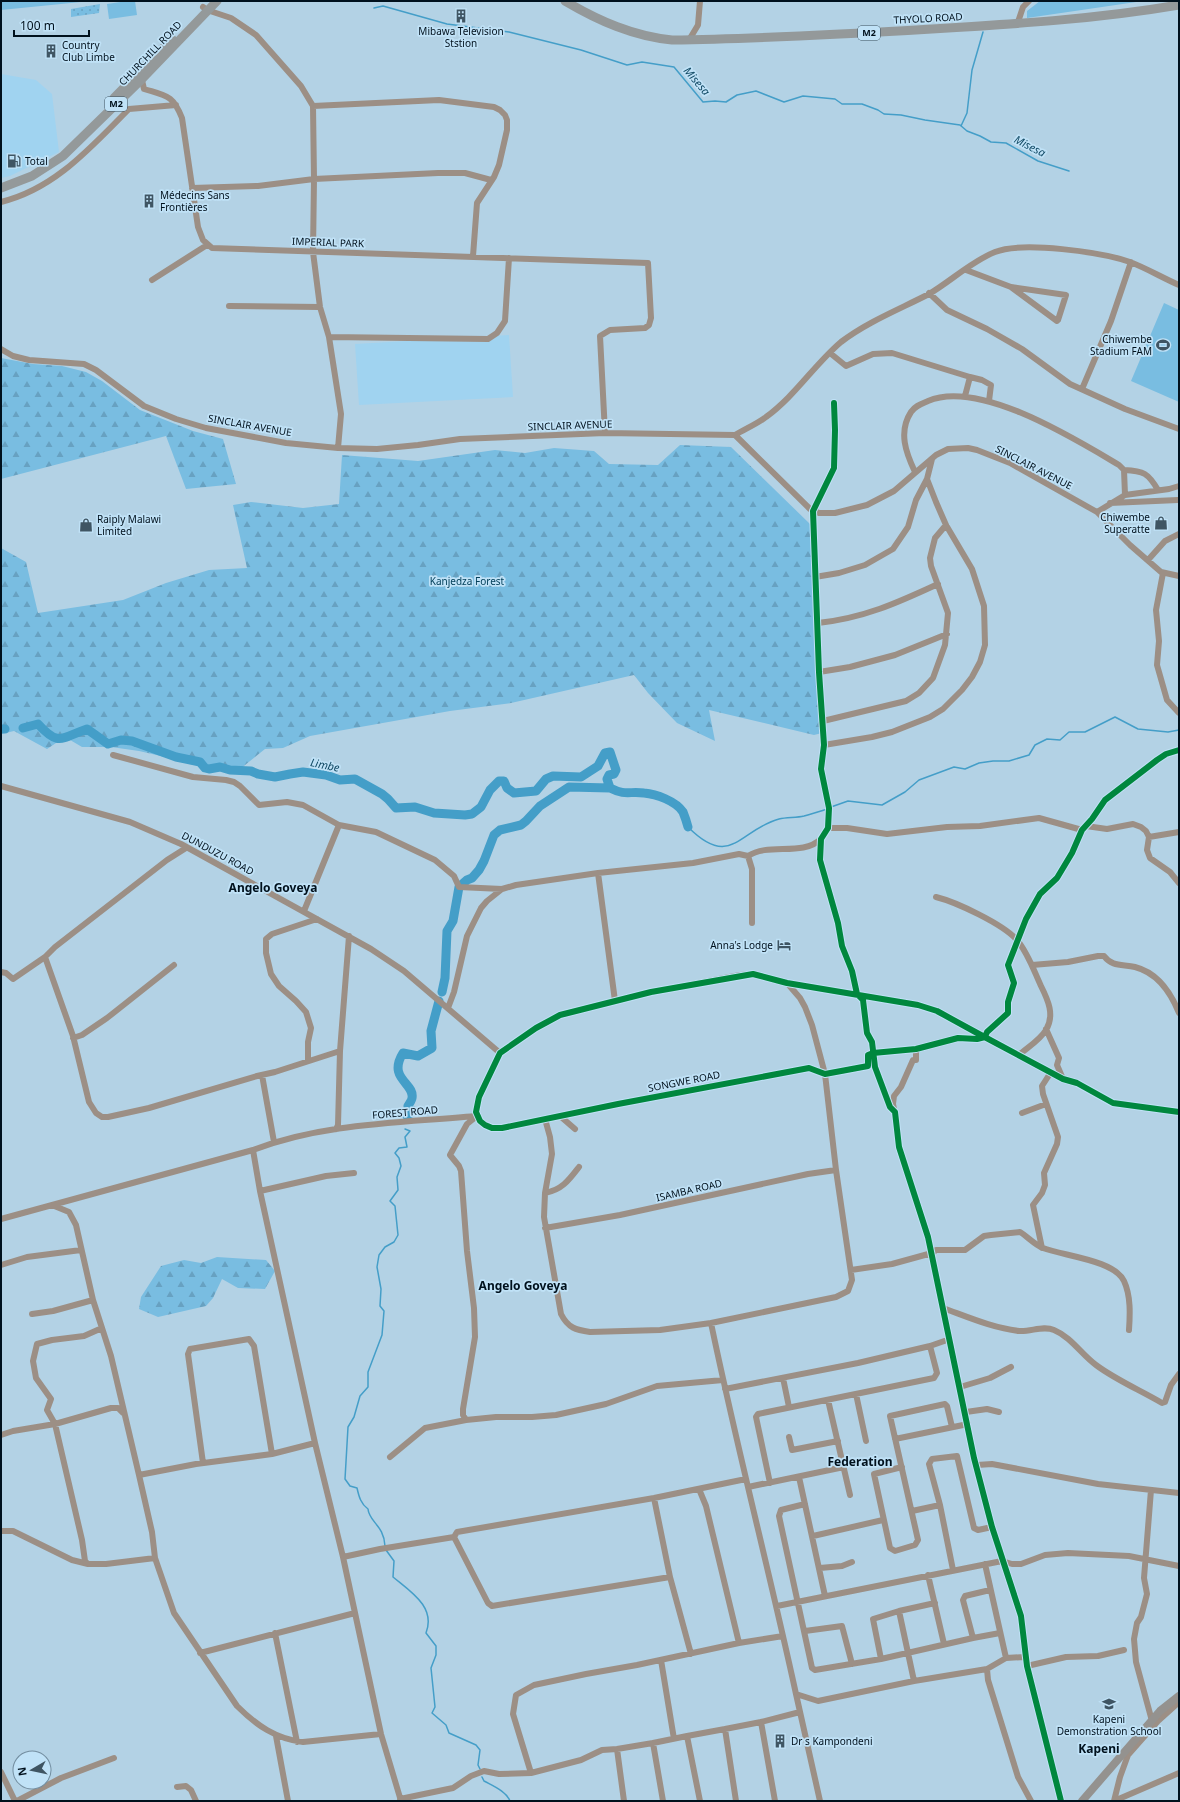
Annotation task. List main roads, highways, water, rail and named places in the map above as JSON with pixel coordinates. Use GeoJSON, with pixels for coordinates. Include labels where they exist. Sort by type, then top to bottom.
{"type":"FeatureCollection","features":[{"type":"Feature","properties":{"kind":"highway","name":"CHURCHILL ROAD"},"geometry":{"type":"LineString","coordinates":[[1,188],[32,176],[62,156],[207,6],[217,1]]}},
{"type":"Feature","properties":{"kind":"highway","name":"THYOLO ROAD"},"geometry":{"type":"LineString","coordinates":[[565,1],[601,20],[629,32],[662,39],[689,40],[864,33],[1017,24],[1099,16],[1179,5]]}},
{"type":"Feature","properties":{"kind":"highway","name":"CHURCHILL ROAD"},"geometry":{"type":"LineString","coordinates":[[1,184],[30,172],[60,152],[141,75]]}},
{"type":"Feature","properties":{"kind":"main road"},"geometry":{"type":"LineString","coordinates":[[1082,1801],[1160,1712],[1179,1696]]}},
{"type":"Feature","properties":{"kind":"waterway","name":"Misesa"},"geometry":{"type":"LineString","coordinates":[[374,8],[383,6],[447,24],[509,32],[581,50],[627,65],[642,62],[674,67],[703,102],[726,102],[737,95],[756,91],[784,102],[803,96],[835,99],[842,104],[862,104],[884,114],[901,115],[960,125],[967,131],[991,142],[1006,143],[1038,161],[1069,171]]}},
{"type":"Feature","properties":{"kind":"waterway"},"geometry":{"type":"LineString","coordinates":[[961,126],[967,113],[972,70],[983,32]]}},
{"type":"Feature","properties":{"kind":"waterway"},"geometry":{"type":"LineString","coordinates":[[831,807],[848,801],[882,805],[905,792],[919,780],[954,767],[965,769],[979,763],[1009,761],[1029,755],[1035,745],[1047,739],[1060,740],[1069,732],[1085,732],[1115,717],[1138,729],[1168,732],[1179,730]]}},
{"type":"Feature","properties":{"kind":"waterway","name":"Limbe"},"geometry":{"type":"LineString","coordinates":[[23,728],[38,724],[51,736],[56,738],[66,737],[87,729],[108,744],[121,740],[132,741],[176,757],[200,762],[205,768],[209,769],[220,767],[230,770],[251,771],[258,774],[275,777],[303,772],[326,775],[340,780],[355,779],[382,794],[396,808],[415,807],[434,813],[465,815],[472,814],[481,807],[490,790],[499,781],[504,781],[507,788],[514,793],[536,791],[546,779],[553,776],[581,777],[598,766],[605,753],[610,752],[616,770],[614,774],[609,775],[607,779],[610,788],[624,793],[649,794],[671,801],[683,812],[688,827]]}},
{"type":"Feature","properties":{"kind":"waterway"},"geometry":{"type":"LineString","coordinates":[[442,992],[445,978],[447,931],[453,921],[459,887],[467,880],[472,878],[479,870],[494,835],[500,830],[521,825],[540,806],[569,787],[610,788]]}},
{"type":"Feature","properties":{"kind":"waterway"},"geometry":{"type":"LineString","coordinates":[[688,827],[703,839],[715,845],[725,846],[735,843],[765,824],[779,819],[804,816],[827,809]]}},
{"type":"Feature","properties":{"kind":"waterway"},"geometry":{"type":"LineString","coordinates":[[407,1116],[413,1111],[408,1106],[412,1099],[412,1093],[400,1075],[398,1069],[399,1062],[403,1053],[418,1056],[432,1048],[431,1031],[439,1001]]}},
{"type":"Feature","properties":{"kind":"waterway"},"geometry":{"type":"LineString","coordinates":[[385,1546],[382,1533],[371,1517],[368,1509],[362,1503],[357,1488],[350,1486],[345,1479],[348,1427],[354,1417],[360,1396],[368,1387],[368,1372],[382,1335],[384,1311],[380,1306],[381,1289],[377,1267],[379,1255],[385,1247],[394,1242],[398,1235],[395,1206],[390,1201],[398,1190],[397,1177],[401,1166],[399,1158],[395,1153],[399,1148],[407,1147],[405,1137],[410,1131],[405,1129]]}},
{"type":"Feature","properties":{"kind":"waterway"},"geometry":{"type":"LineString","coordinates":[[386,1550],[394,1561],[393,1577],[414,1594],[425,1608],[428,1615],[426,1633],[436,1646],[436,1655],[431,1668],[435,1707],[432,1713],[446,1725],[449,1733],[476,1745],[480,1750],[478,1765],[480,1769]]}},
{"type":"Feature","properties":{"kind":"waterway"},"geometry":{"type":"LineString","coordinates":[[482,1777],[484,1781],[506,1794],[510,1801]]}},
{"type":"Feature","properties":{"kind":"place","name":"Mibawa Television Ststion"},"geometry":{"type":"Point","coordinates":[461,16]}},
{"type":"Feature","properties":{"kind":"place","name":"Country Club Limbe"},"geometry":{"type":"Point","coordinates":[51,51]}},
{"type":"Feature","properties":{"kind":"place","name":"Total"},"geometry":{"type":"Point","coordinates":[14,161]}},
{"type":"Feature","properties":{"kind":"place","name":"Médecins Sans Frontières"},"geometry":{"type":"Point","coordinates":[149,201]}},
{"type":"Feature","properties":{"kind":"place","name":"Chiwembe Stadium FAM"},"geometry":{"type":"Point","coordinates":[1163,345]}},
{"type":"Feature","properties":{"kind":"place","name":"Chiwembe Superatte"},"geometry":{"type":"Point","coordinates":[1161,523]}},
{"type":"Feature","properties":{"kind":"place","name":"Raiply Malawi Limited"},"geometry":{"type":"Point","coordinates":[86,525]}},
{"type":"Feature","properties":{"kind":"place","name":"Anna's Lodge"},"geometry":{"type":"Point","coordinates":[784,945]}},
{"type":"Feature","properties":{"kind":"place","name":"Kapeni Demonstration School"},"geometry":{"type":"Point","coordinates":[1109,1704]}},
{"type":"Feature","properties":{"kind":"place","name":"Dr s Kampondeni"},"geometry":{"type":"Point","coordinates":[780,1741]}},
{"type":"Feature","properties":{"kind":"district","name":"Angelo Goveya"},"geometry":{"type":"Point","coordinates":[273,888]}},
{"type":"Feature","properties":{"kind":"district","name":"Angelo Goveya"},"geometry":{"type":"Point","coordinates":[523,1286]}},
{"type":"Feature","properties":{"kind":"district","name":"Federation"},"geometry":{"type":"Point","coordinates":[860,1462]}},
{"type":"Feature","properties":{"kind":"district","name":"Kapeni"},"geometry":{"type":"Point","coordinates":[1099,1749]}},
{"type":"Feature","properties":{"kind":"park label","name":"Kanjedza Forest"},"geometry":{"type":"Point","coordinates":[467,581]}}]}
